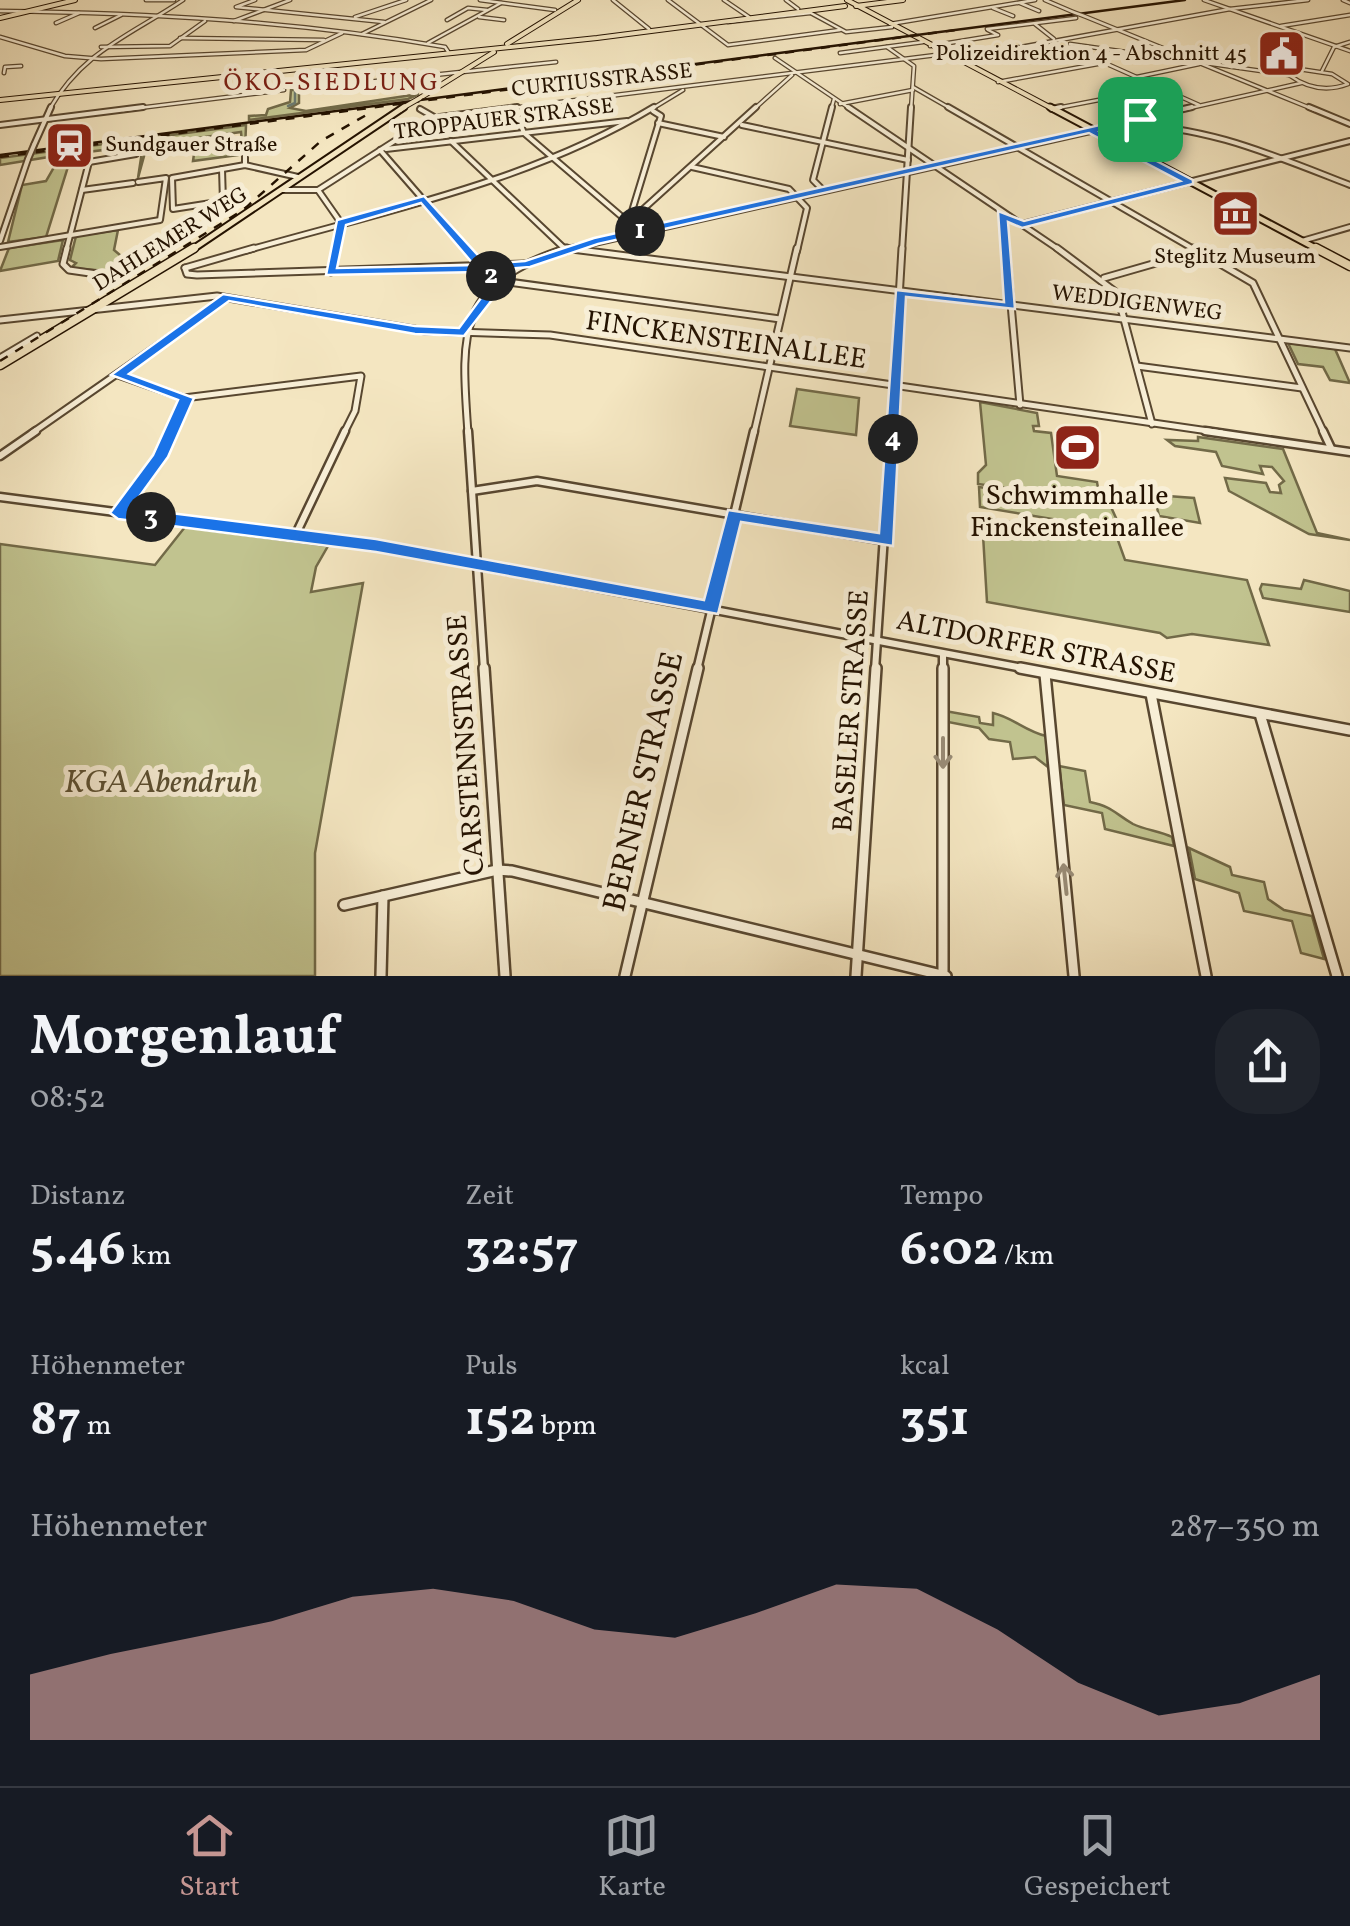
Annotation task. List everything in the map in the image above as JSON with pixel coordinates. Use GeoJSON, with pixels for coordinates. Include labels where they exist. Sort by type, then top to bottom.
{"type":"FeatureCollection","features":[{"type":"Feature","properties":{"kind":"main road"},"geometry":{"type":"LineString","coordinates":[[0,15],[73,0]]}},
{"type":"Feature","properties":{"kind":"main road"},"geometry":{"type":"LineString","coordinates":[[458,73],[574,0]]}},
{"type":"Feature","properties":{"kind":"main road"},"geometry":{"type":"LineString","coordinates":[[0,99],[623,34],[749,16],[810,13],[873,0]]}},
{"type":"Feature","properties":{"kind":"main road"},"geometry":{"type":"LineString","coordinates":[[759,16],[884,0]]}},
{"type":"Feature","properties":{"kind":"main road"},"geometry":{"type":"LineString","coordinates":[[623,34],[894,0]]}},
{"type":"Feature","properties":{"kind":"main road"},"geometry":{"type":"LineString","coordinates":[[852,4],[903,0]]}},
{"type":"Feature","properties":{"kind":"main road"},"geometry":{"type":"LineString","coordinates":[[852,4],[1350,266]]}},
{"type":"Feature","properties":{"kind":"main road","name":"DAHLEMER WEG"},"geometry":{"type":"LineString","coordinates":[[0,361],[96,308],[458,73]]}},
{"type":"Feature","properties":{"kind":"street"},"geometry":{"type":"LineString","coordinates":[[146,0],[174,0]]}},
{"type":"Feature","properties":{"kind":"street"},"geometry":{"type":"LineString","coordinates":[[82,190],[166,178],[160,196],[162,218],[0,244],[28,158],[56,91],[84,58],[183,0]]}},
{"type":"Feature","properties":{"kind":"street"},"geometry":{"type":"LineString","coordinates":[[255,0],[236,8],[384,22]]}},
{"type":"Feature","properties":{"kind":"street"},"geometry":{"type":"LineString","coordinates":[[233,22],[290,0]]}},
{"type":"Feature","properties":{"kind":"street"},"geometry":{"type":"LineString","coordinates":[[386,0],[406,0]]}},
{"type":"Feature","properties":{"kind":"street"},"geometry":{"type":"LineString","coordinates":[[361,34],[431,0]]}},
{"type":"Feature","properties":{"kind":"street"},"geometry":{"type":"LineString","coordinates":[[480,0],[558,10]]}},
{"type":"Feature","properties":{"kind":"street"},"geometry":{"type":"LineString","coordinates":[[520,6],[530,0]]}},
{"type":"Feature","properties":{"kind":"street"},"geometry":{"type":"LineString","coordinates":[[613,0],[649,30]]}},
{"type":"Feature","properties":{"kind":"street"},"geometry":{"type":"LineString","coordinates":[[668,0],[728,45],[840,30]]}},
{"type":"Feature","properties":{"kind":"street"},"geometry":{"type":"LineString","coordinates":[[724,0],[749,16]]}},
{"type":"Feature","properties":{"kind":"street"},"geometry":{"type":"LineString","coordinates":[[786,0],[798,10]]}},
{"type":"Feature","properties":{"kind":"street"},"geometry":{"type":"LineString","coordinates":[[852,4],[913,0]]}},
{"type":"Feature","properties":{"kind":"street"},"geometry":{"type":"LineString","coordinates":[[726,22],[810,13],[852,33],[1034,0]]}},
{"type":"Feature","properties":{"kind":"street"},"geometry":{"type":"LineString","coordinates":[[1046,0],[1192,61]]}},
{"type":"Feature","properties":{"kind":"street"},"geometry":{"type":"LineString","coordinates":[[1205,0],[1350,51]]}},
{"type":"Feature","properties":{"kind":"street"},"geometry":{"type":"LineString","coordinates":[[1259,0],[1271,4]]}},
{"type":"Feature","properties":{"kind":"street"},"geometry":{"type":"LineString","coordinates":[[1067,43],[1230,10],[1308,0]]}},
{"type":"Feature","properties":{"kind":"street"},"geometry":{"type":"LineString","coordinates":[[1343,0],[1350,2]]}},
{"type":"Feature","properties":{"kind":"street"},"geometry":{"type":"LineString","coordinates":[[351,18],[393,1]]}},
{"type":"Feature","properties":{"kind":"street"},"geometry":{"type":"LineString","coordinates":[[427,44],[502,3]]}},
{"type":"Feature","properties":{"kind":"street"},"geometry":{"type":"LineString","coordinates":[[1019,3],[1039,10]]}},
{"type":"Feature","properties":{"kind":"street"},"geometry":{"type":"LineString","coordinates":[[992,7],[1013,16]]}},
{"type":"Feature","properties":{"kind":"street"},"geometry":{"type":"LineString","coordinates":[[447,20],[468,8],[488,10]]}},
{"type":"Feature","properties":{"kind":"street"},"geometry":{"type":"LineString","coordinates":[[27,11],[155,16],[342,32],[427,44],[448,52]]}},
{"type":"Feature","properties":{"kind":"street"},"geometry":{"type":"LineString","coordinates":[[56,23],[80,13]]}},
{"type":"Feature","properties":{"kind":"street"},"geometry":{"type":"LineString","coordinates":[[95,28],[122,15]]}},
{"type":"Feature","properties":{"kind":"street"},"geometry":{"type":"LineString","coordinates":[[1279,26],[1350,15]]}},
{"type":"Feature","properties":{"kind":"street"},"geometry":{"type":"LineString","coordinates":[[478,16],[504,20]]}},
{"type":"Feature","properties":{"kind":"street"},"geometry":{"type":"LineString","coordinates":[[930,46],[998,35],[988,28],[1076,18]]}},
{"type":"Feature","properties":{"kind":"street"},"geometry":{"type":"LineString","coordinates":[[100,47],[167,47],[206,20]]}},
{"type":"Feature","properties":{"kind":"street"},"geometry":{"type":"LineString","coordinates":[[447,20],[466,23]]}},
{"type":"Feature","properties":{"kind":"street"},"geometry":{"type":"LineString","coordinates":[[1034,23],[1052,41]]}},
{"type":"Feature","properties":{"kind":"street"},"geometry":{"type":"LineString","coordinates":[[0,37],[84,58],[306,50],[342,32]]}},
{"type":"Feature","properties":{"kind":"street"},"geometry":{"type":"LineString","coordinates":[[180,38],[327,40]]}},
{"type":"Feature","properties":{"kind":"street"},"geometry":{"type":"LineString","coordinates":[[956,60],[1052,41],[1289,75],[1301,83]]}},
{"type":"Feature","properties":{"kind":"street"},"geometry":{"type":"LineString","coordinates":[[840,53],[923,42]]}},
{"type":"Feature","properties":{"kind":"street"},"geometry":{"type":"LineString","coordinates":[[1322,71],[1335,46],[1350,42]]}},
{"type":"Feature","properties":{"kind":"street"},"geometry":{"type":"LineString","coordinates":[[1067,43],[1200,106]]}},
{"type":"Feature","properties":{"kind":"street"},"geometry":{"type":"LineString","coordinates":[[887,47],[908,59]]}},
{"type":"Feature","properties":{"kind":"street","name":"CURTIUSSTRASSE"},"geometry":{"type":"LineString","coordinates":[[318,190],[435,118],[683,90],[944,54]]}},
{"type":"Feature","properties":{"kind":"street"},"geometry":{"type":"LineString","coordinates":[[775,58],[1103,278],[1116,291],[1152,424]]}},
{"type":"Feature","properties":{"kind":"street","name":"BASELER STRASSE"},"geometry":{"type":"LineString","coordinates":[[856,976],[887,542],[913,89],[914,62],[908,59]]}},
{"type":"Feature","properties":{"kind":"street"},"geometry":{"type":"LineString","coordinates":[[306,88],[556,62]]}},
{"type":"Feature","properties":{"kind":"street"},"geometry":{"type":"LineString","coordinates":[[998,82],[1104,62]]}},
{"type":"Feature","properties":{"kind":"street"},"geometry":{"type":"LineString","coordinates":[[1136,77],[1200,63],[1350,124]]}},
{"type":"Feature","properties":{"kind":"street"},"geometry":{"type":"LineString","coordinates":[[1289,75],[1299,70],[1322,71],[1348,80],[1343,88]]}},
{"type":"Feature","properties":{"kind":"street"},"geometry":{"type":"LineString","coordinates":[[628,222],[795,74]]}},
{"type":"Feature","properties":{"kind":"street"},"geometry":{"type":"LineString","coordinates":[[464,332],[474,310],[500,282],[526,264],[563,249],[1301,83],[1350,90]]}},
{"type":"Feature","properties":{"kind":"street"},"geometry":{"type":"LineString","coordinates":[[831,106],[913,89],[1020,146],[1254,284],[1331,449]]}},
{"type":"Feature","properties":{"kind":"street"},"geometry":{"type":"LineString","coordinates":[[0,125],[284,90]]}},
{"type":"Feature","properties":{"kind":"street"},"geometry":{"type":"LineString","coordinates":[[526,264],[194,274],[185,268],[555,160],[683,90]]}},
{"type":"Feature","properties":{"kind":"street"},"geometry":{"type":"LineString","coordinates":[[823,190],[813,180],[835,98]]}},
{"type":"Feature","properties":{"kind":"street"},"geometry":{"type":"LineString","coordinates":[[1050,109],[1112,98],[1152,116]]}},
{"type":"Feature","properties":{"kind":"street"},"geometry":{"type":"LineString","coordinates":[[514,108],[524,133],[628,222]]}},
{"type":"Feature","properties":{"kind":"street"},"geometry":{"type":"LineString","coordinates":[[420,109],[435,118]]}},
{"type":"Feature","properties":{"kind":"street"},"geometry":{"type":"LineString","coordinates":[[625,234],[661,116],[652,110]]}},
{"type":"Feature","properties":{"kind":"street"},"geometry":{"type":"LineString","coordinates":[[1140,119],[1147,124]]}},
{"type":"Feature","properties":{"kind":"street","name":"TROPPAUER STRASSE"},"geometry":{"type":"LineString","coordinates":[[380,150],[630,122]]}},
{"type":"Feature","properties":{"kind":"street"},"geometry":{"type":"LineString","coordinates":[[658,124],[725,138]]}},
{"type":"Feature","properties":{"kind":"street"},"geometry":{"type":"LineString","coordinates":[[740,124],[908,160]]}},
{"type":"Feature","properties":{"kind":"street"},"geometry":{"type":"LineString","coordinates":[[1123,124],[1211,134],[1350,184]]}},
{"type":"Feature","properties":{"kind":"street"},"geometry":{"type":"LineString","coordinates":[[1022,225],[1350,141]]}},
{"type":"Feature","properties":{"kind":"street"},"geometry":{"type":"LineString","coordinates":[[451,142],[563,249]]}},
{"type":"Feature","properties":{"kind":"street"},"geometry":{"type":"LineString","coordinates":[[380,150],[483,268],[500,282],[780,319]]}},
{"type":"Feature","properties":{"kind":"street"},"geometry":{"type":"LineString","coordinates":[[245,165],[246,152]]}},
{"type":"Feature","properties":{"kind":"street"},"geometry":{"type":"LineString","coordinates":[[111,276],[69,270],[63,264],[88,162],[136,154]]}},
{"type":"Feature","properties":{"kind":"street"},"geometry":{"type":"LineString","coordinates":[[243,198],[172,208],[174,176],[245,165],[298,176]]}},
{"type":"Feature","properties":{"kind":"street"},"geometry":{"type":"LineString","coordinates":[[692,167],[789,190],[797,196]]}},
{"type":"Feature","properties":{"kind":"street"},"geometry":{"type":"LineString","coordinates":[[222,169],[223,202]]}},
{"type":"Feature","properties":{"kind":"street"},"geometry":{"type":"LineString","coordinates":[[282,190],[318,190],[341,223],[330,272]]}},
{"type":"Feature","properties":{"kind":"street","name":"BERNER STRASSE"},"geometry":{"type":"LineString","coordinates":[[624,976],[807,208],[797,196]]}},
{"type":"Feature","properties":{"kind":"street"},"geometry":{"type":"LineString","coordinates":[[1004,212],[1020,404]]}},
{"type":"Feature","properties":{"kind":"street"},"geometry":{"type":"LineString","coordinates":[[1302,241],[1350,227]]}},
{"type":"Feature","properties":{"kind":"street","name":"WEDDIGENWEG"},"geometry":{"type":"LineString","coordinates":[[563,249],[1350,348]]}},
{"type":"Feature","properties":{"kind":"street"},"geometry":{"type":"LineString","coordinates":[[1103,278],[1198,251]]}},
{"type":"Feature","properties":{"kind":"street"},"geometry":{"type":"LineString","coordinates":[[0,456],[227,297]]}},
{"type":"Feature","properties":{"kind":"street","name":"FINCKENSTEINALLEE"},"geometry":{"type":"LineString","coordinates":[[0,320],[227,297],[415,330],[545,334],[1350,452]]}},
{"type":"Feature","properties":{"kind":"street","name":"CARSTENNSTRASSE"},"geometry":{"type":"LineString","coordinates":[[464,332],[505,976]]}},
{"type":"Feature","properties":{"kind":"street","name":"DAHLEMER WEG"},"geometry":{"type":"LineString","coordinates":[[0,361],[37,336]]}},
{"type":"Feature","properties":{"kind":"street"},"geometry":{"type":"LineString","coordinates":[[1137,366],[1302,388]]}},
{"type":"Feature","properties":{"kind":"street"},"geometry":{"type":"LineString","coordinates":[[118,375],[187,398],[361,376],[356,411],[294,536]]}},
{"type":"Feature","properties":{"kind":"street"},"geometry":{"type":"LineString","coordinates":[[118,513],[160,457],[187,398]]}},
{"type":"Feature","properties":{"kind":"street"},"geometry":{"type":"LineString","coordinates":[[472,491],[537,481],[887,542]]}},
{"type":"Feature","properties":{"kind":"street","name":"ALTDORFER STRASSE"},"geometry":{"type":"LineString","coordinates":[[0,497],[477,565],[1350,730]]}},
{"type":"Feature","properties":{"kind":"street"},"geometry":{"type":"LineString","coordinates":[[344,905],[497,870],[945,976],[944,656]]}},
{"type":"Feature","properties":{"kind":"street"},"geometry":{"type":"LineString","coordinates":[[1045,674],[1074,976]]}},
{"type":"Feature","properties":{"kind":"street"},"geometry":{"type":"LineString","coordinates":[[1151,694],[1206,976]]}},
{"type":"Feature","properties":{"kind":"street"},"geometry":{"type":"LineString","coordinates":[[1260,714],[1336,976]]}},
{"type":"Feature","properties":{"kind":"street"},"geometry":{"type":"LineString","coordinates":[[381,976],[383,896]]}},
{"type":"Feature","properties":{"kind":"green space"},"geometry":{"type":"Polygon","coordinates":[[[291,90],[299,90],[299,103],[290,108],[306,111],[419,94],[408,99],[249,120],[249,116],[266,115],[268,109],[290,102],[291,90]]]}},
{"type":"Feature","properties":{"kind":"green space"},"geometry":{"type":"Polygon","coordinates":[[[246,125],[245,151],[238,155],[193,161],[195,147],[213,146],[219,139],[230,137],[234,142],[225,145],[242,143],[241,132],[156,144],[146,149],[138,178],[143,145],[72,154],[46,237],[8,242],[22,185],[46,181],[61,155],[0,165],[0,158],[246,125]]]}},
{"type":"Feature","properties":{"kind":"green space"},"geometry":{"type":"Polygon","coordinates":[[[118,230],[114,250],[120,255],[118,272],[71,268],[76,263],[70,260],[76,236],[118,230]]]}},
{"type":"Feature","properties":{"kind":"green space"},"geometry":{"type":"Polygon","coordinates":[[[63,240],[58,261],[0,271],[9,248],[63,240]]]}},
{"type":"Feature","properties":{"kind":"green space"},"geometry":{"type":"Polygon","coordinates":[[[1288,343],[1335,349],[1350,383],[1330,380],[1323,367],[1298,364],[1288,343]]]}},
{"type":"Feature","properties":{"kind":"green space"},"geometry":{"type":"Polygon","coordinates":[[[797,389],[859,398],[856,435],[790,426],[797,389]]]}},
{"type":"Feature","properties":{"kind":"green space"},"geometry":{"type":"Polygon","coordinates":[[[980,402],[1037,413],[1039,426],[1033,426],[1034,431],[1051,433],[1057,476],[1097,482],[1098,488],[1110,491],[1113,503],[978,484],[978,473],[986,465],[980,402]]]}},
{"type":"Feature","properties":{"kind":"green space"},"geometry":{"type":"Polygon","coordinates":[[[1198,437],[1283,449],[1317,533],[1350,540],[1309,534],[1229,491],[1225,478],[1266,483],[1270,492],[1281,493],[1279,485],[1284,481],[1272,467],[1260,466],[1263,474],[1222,466],[1216,452],[1175,446],[1167,440],[1198,441],[1198,437]]]}},
{"type":"Feature","properties":{"kind":"green space"},"geometry":{"type":"Polygon","coordinates":[[[979,487],[1111,507],[1116,518],[1111,521],[1125,560],[1247,580],[1269,645],[1192,634],[1167,638],[1160,633],[987,602],[982,518],[1103,536],[1101,527],[980,507],[979,487]]]}},
{"type":"Feature","properties":{"kind":"green space"},"geometry":{"type":"Polygon","coordinates":[[[1154,495],[1194,498],[1200,523],[1159,516],[1154,495]]]}},
{"type":"Feature","properties":{"kind":"green space","name":"KGA Abendruh"},"geometry":{"type":"Polygon","coordinates":[[[185,527],[328,546],[316,567],[311,592],[363,583],[315,853],[315,976],[0,976],[0,544],[155,565],[185,527]]]}},
{"type":"Feature","properties":{"kind":"green space"},"geometry":{"type":"Polygon","coordinates":[[[1304,580],[1350,591],[1350,612],[1263,598],[1260,589],[1262,584],[1301,589],[1304,580]]]}},
{"type":"Feature","properties":{"kind":"green space"},"geometry":{"type":"Polygon","coordinates":[[[945,711],[979,717],[980,723],[993,725],[993,713],[1046,736],[1048,767],[1035,757],[1013,759],[1010,742],[989,739],[979,728],[948,722],[945,711]]]}},
{"type":"Feature","properties":{"kind":"green space"},"geometry":{"type":"Polygon","coordinates":[[[1059,766],[1085,771],[1090,802],[1109,808],[1138,826],[1172,837],[1174,846],[1105,829],[1102,813],[1064,805],[1059,766]]]}},
{"type":"Feature","properties":{"kind":"green space"},"geometry":{"type":"Polygon","coordinates":[[[1189,848],[1230,867],[1232,875],[1264,882],[1268,899],[1284,910],[1312,916],[1324,959],[1301,953],[1292,921],[1244,911],[1239,893],[1195,879],[1189,848]]]}},
{"type":"Feature","properties":{"kind":"waterway"},"geometry":{"type":"LineString","coordinates":[[288,106],[295,103],[295,90]]}},
{"type":"Feature","properties":{"kind":"tram line"},"geometry":{"type":"LineString","coordinates":[[0,155],[1185,0]]}},
{"type":"Feature","properties":{"kind":"railway"},"geometry":{"type":"LineString","coordinates":[[0,157],[956,30]]}},
{"type":"Feature","properties":{"kind":"railway"},"geometry":{"type":"LineString","coordinates":[[0,361],[243,210],[321,141],[368,114]]}},
{"type":"Feature","properties":{"kind":"place","name":"Polizeidirektion 4 - Abschnitt 45"},"geometry":{"type":"Point","coordinates":[1282,54]}},
{"type":"Feature","properties":{"kind":"place","name":"Sundgauer Straße"},"geometry":{"type":"Point","coordinates":[70,145]}},
{"type":"Feature","properties":{"kind":"place","name":"Steglitz Museum"},"geometry":{"type":"Point","coordinates":[1235,213]}},
{"type":"Feature","properties":{"kind":"place","name":"Schwimmhalle Finckensteinallee"},"geometry":{"type":"Point","coordinates":[1077,448]}},
{"type":"Feature","properties":{"kind":"district","name":"ÖKO-SIEDLUNG"},"geometry":{"type":"Point","coordinates":[332,83]}},
{"type":"Feature","properties":{"kind":"route"},"geometry":{"type":"LineString","coordinates":[[1140,119],[1123,124],[1094,129],[594,241],[526,264],[483,268],[330,272],[341,223],[424,199],[483,268],[500,282],[474,310],[464,332],[415,330],[227,297],[118,375],[187,398],[160,457],[118,513],[376,546],[711,609],[734,515],[887,542],[900,293],[1010,306],[1004,212],[1022,225],[1189,182],[1090,130],[1147,124],[1140,119]]}}]}
